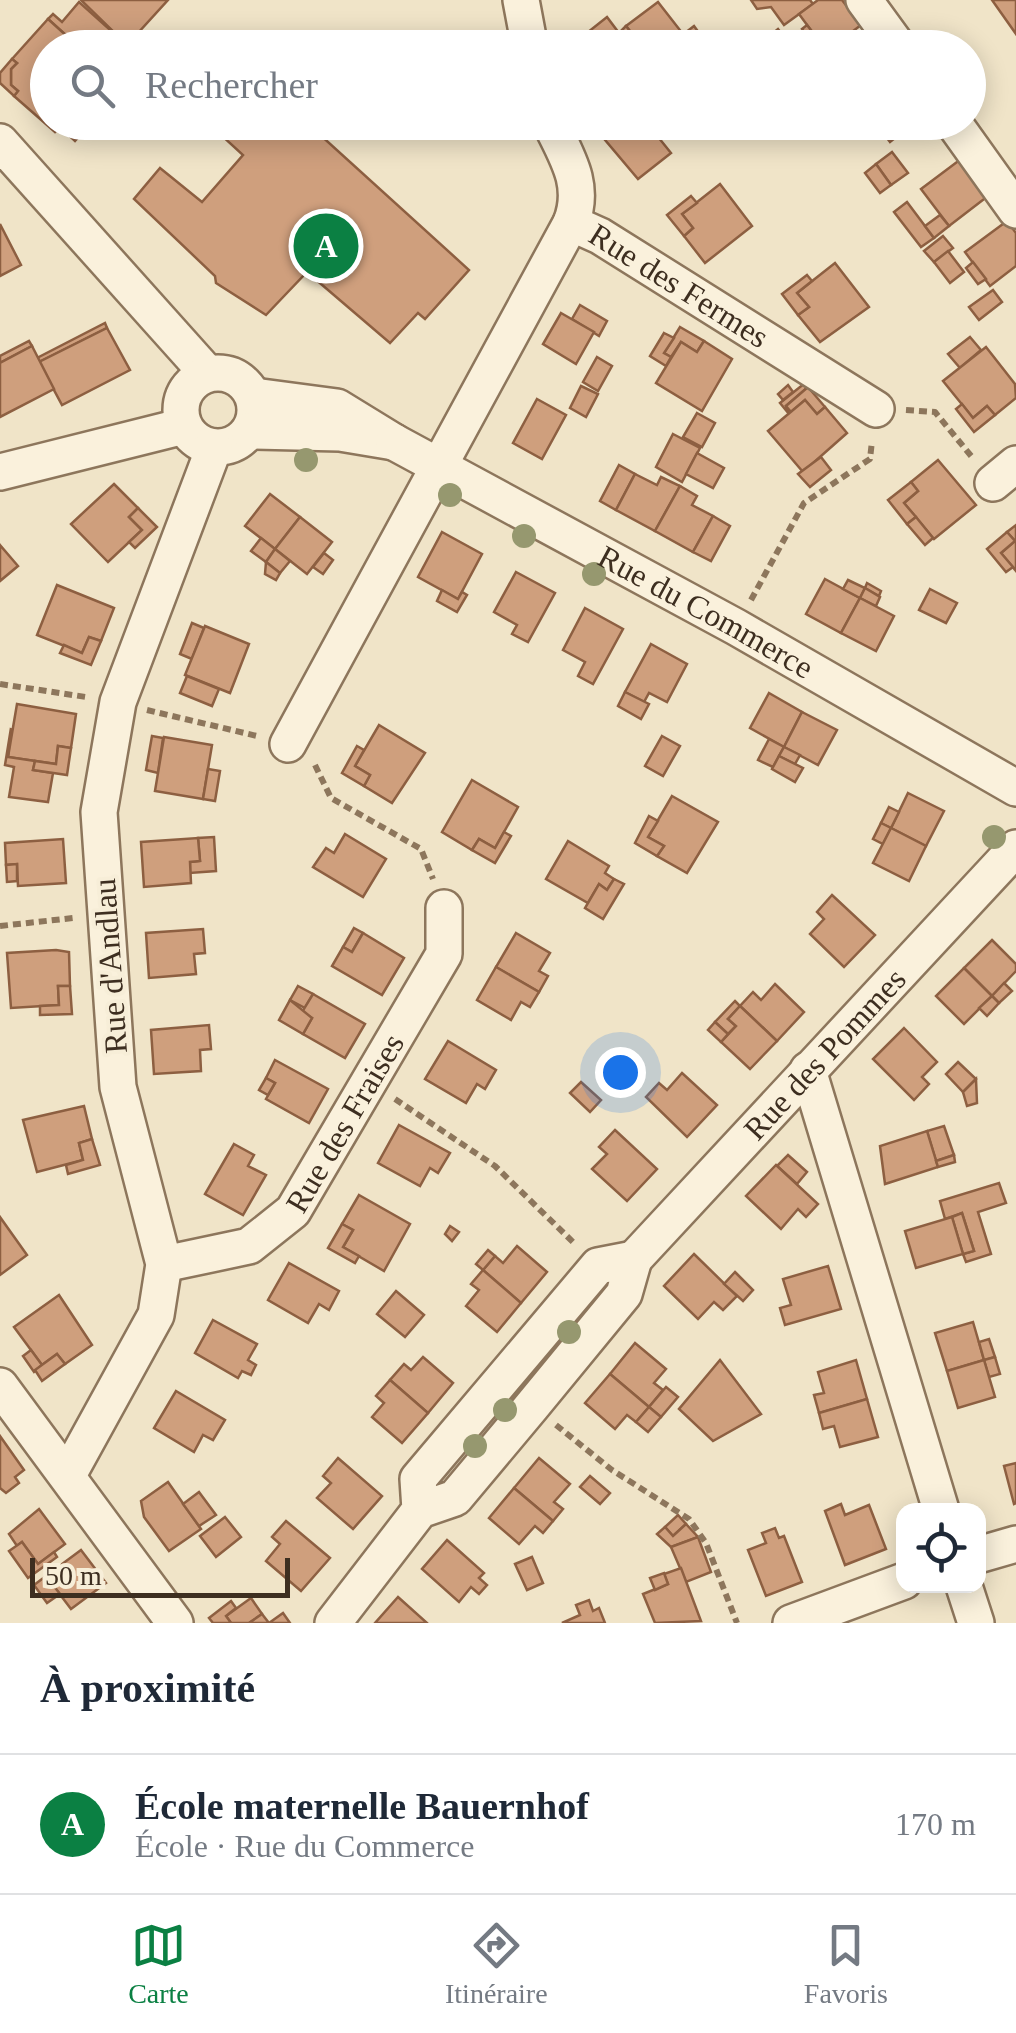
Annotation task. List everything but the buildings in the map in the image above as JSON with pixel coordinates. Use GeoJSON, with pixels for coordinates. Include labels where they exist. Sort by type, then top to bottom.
{"type":"FeatureCollection","features":[{"type":"Feature","properties":{"kind":"street"},"geometry":{"type":"LineString","coordinates":[[521,0],[527,30]]}},
{"type":"Feature","properties":{"kind":"street"},"geometry":{"type":"LineString","coordinates":[[864,0],[886,30]]}},
{"type":"Feature","properties":{"kind":"street","name":"Rue des Fermes"},"geometry":{"type":"LineString","coordinates":[[559,140],[577,177],[578,206],[571,223],[600,236],[876,409]]}},
{"type":"Feature","properties":{"kind":"street"},"geometry":{"type":"LineString","coordinates":[[966,140],[1016,210]]}},
{"type":"Feature","properties":{"kind":"street"},"geometry":{"type":"LineString","coordinates":[[0,142],[207,373],[188,386],[180,406],[184,426],[200,443],[214,448]]}},
{"type":"Feature","properties":{"kind":"street"},"geometry":{"type":"LineString","coordinates":[[288,744],[571,223]]}},
{"type":"Feature","properties":{"kind":"street","name":"Rue du Commerce"},"geometry":{"type":"LineString","coordinates":[[207,373],[226,372],[246,383],[254,396],[336,407],[1016,788]]}},
{"type":"Feature","properties":{"kind":"street"},"geometry":{"type":"LineString","coordinates":[[250,431],[256,415],[254,396]]}},
{"type":"Feature","properties":{"kind":"street"},"geometry":{"type":"LineString","coordinates":[[0,472],[184,426]]}},
{"type":"Feature","properties":{"kind":"street","name":"Rue du Commerce"},"geometry":{"type":"LineString","coordinates":[[214,448],[238,442],[250,431],[340,433],[394,442]]}},
{"type":"Feature","properties":{"kind":"street","name":"Rue d'Andlau"},"geometry":{"type":"LineString","coordinates":[[68,1474],[156,1315],[164,1264],[118,1087],[99,812],[118,702],[214,448]]}},
{"type":"Feature","properties":{"kind":"street","name":"Rue des Pommes"},"geometry":{"type":"LineString","coordinates":[[334,1623],[420,1510],[455,1498],[532,1406],[624,1294],[634,1259],[1016,848]]}},
{"type":"Feature","properties":{"kind":"street","name":"Rue des Fraises"},"geometry":{"type":"LineString","coordinates":[[164,1264],[249,1246],[293,1211],[444,954],[444,908]]}},
{"type":"Feature","properties":{"kind":"street"},"geometry":{"type":"LineString","coordinates":[[808,1070],[940,1503]]}},
{"type":"Feature","properties":{"kind":"street"},"geometry":{"type":"LineString","coordinates":[[598,1266],[634,1259]]}},
{"type":"Feature","properties":{"kind":"street","name":"Rue des Pommes"},"geometry":{"type":"LineString","coordinates":[[420,1510],[418,1479],[598,1266]]}},
{"type":"Feature","properties":{"kind":"street"},"geometry":{"type":"LineString","coordinates":[[0,1386],[175,1623]]}},
{"type":"Feature","properties":{"kind":"street"},"geometry":{"type":"LineString","coordinates":[[986,1553],[1016,1544]]}},
{"type":"Feature","properties":{"kind":"street"},"geometry":{"type":"LineString","coordinates":[[791,1623],[896,1585]]}},
{"type":"Feature","properties":{"kind":"street"},"geometry":{"type":"LineString","coordinates":[[966,1593],[976,1623]]}},
{"type":"Feature","properties":{"kind":"path"},"geometry":{"type":"LineString","coordinates":[[736,628],[804,504],[870,459],[876,409],[935,412],[1004,473]]}},
{"type":"Feature","properties":{"kind":"path"},"geometry":{"type":"LineString","coordinates":[[0,684],[118,702],[288,744],[312,758],[332,798],[422,849],[444,908]]}},
{"type":"Feature","properties":{"kind":"path"},"geometry":{"type":"LineString","coordinates":[[0,926],[106,914]]}},
{"type":"Feature","properties":{"kind":"path"},"geometry":{"type":"LineString","coordinates":[[369,1082],[495,1166],[598,1266]]}},
{"type":"Feature","properties":{"kind":"path"},"geometry":{"type":"LineString","coordinates":[[532,1406],[612,1470],[689,1519],[706,1542],[737,1623]]}},
{"type":"Feature","properties":{"kind":"place","name":"École maternelle Bauernhof"},"geometry":{"type":"Point","coordinates":[326,246]}}]}
